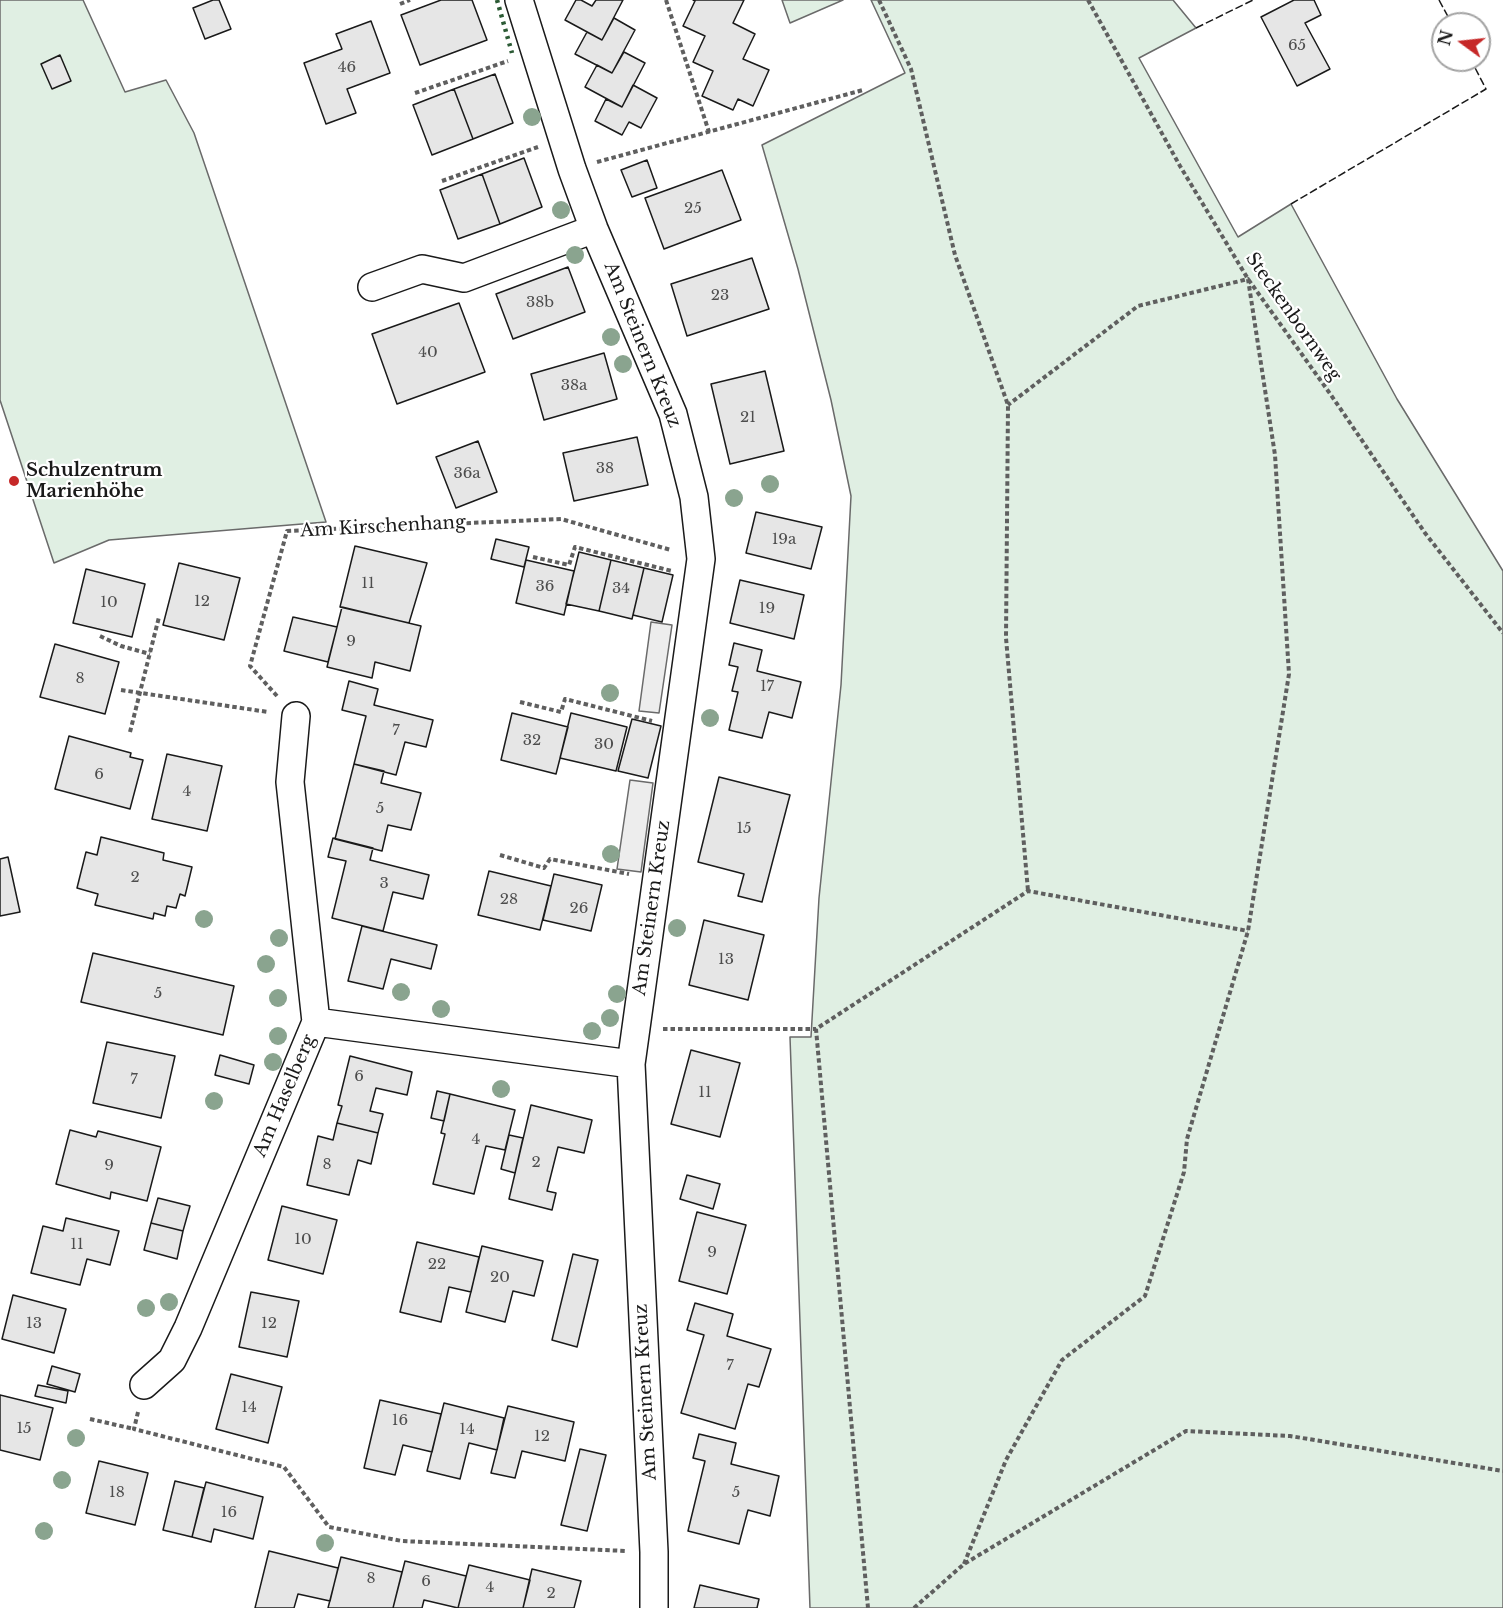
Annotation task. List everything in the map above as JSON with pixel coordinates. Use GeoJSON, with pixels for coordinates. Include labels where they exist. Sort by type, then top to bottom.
{"type":"FeatureCollection","features":[{"type":"Feature","properties":{"kind":"street","name":"Am Steinern Kreuz"},"geometry":{"type":"LineString","coordinates":[[519,0],[572,169],[594,229],[673,414],[694,497],[700,568],[631,1064],[654,1552],[654,1608]]}},
{"type":"Feature","properties":{"kind":"street"},"geometry":{"type":"LineString","coordinates":[[372,287],[422,269],[464,278],[594,229]]}},
{"type":"Feature","properties":{"kind":"street"},"geometry":{"type":"LineString","coordinates":[[296,716],[290,782],[316,1022]]}},
{"type":"Feature","properties":{"kind":"street","name":"Am Haselberg"},"geometry":{"type":"LineString","coordinates":[[144,1385],[172,1360],[188,1328],[316,1022],[631,1064]]}},
{"type":"Feature","properties":{"kind":"path"},"geometry":{"type":"LineString","coordinates":[[400,4],[410,0]]}},
{"type":"Feature","properties":{"kind":"path"},"geometry":{"type":"LineString","coordinates":[[666,0],[709,132]]}},
{"type":"Feature","properties":{"kind":"path"},"geometry":{"type":"LineString","coordinates":[[879,0],[911,69],[955,255],[1008,405],[1006,638],[1028,891]]}},
{"type":"Feature","properties":{"kind":"path","name":"Steckenbornweg"},"geometry":{"type":"LineString","coordinates":[[1088,0],[1180,166],[1248,279],[1425,533],[1503,633]]}},
{"type":"Feature","properties":{"kind":"path"},"geometry":{"type":"LineString","coordinates":[[415,93],[535,51]]}},
{"type":"Feature","properties":{"kind":"path"},"geometry":{"type":"LineString","coordinates":[[572,169],[863,90]]}},
{"type":"Feature","properties":{"kind":"path"},"geometry":{"type":"LineString","coordinates":[[442,181],[562,138]]}},
{"type":"Feature","properties":{"kind":"path"},"geometry":{"type":"LineString","coordinates":[[964,1564],[1006,1460],[1062,1360],[1145,1296],[1184,1172],[1187,1139],[1248,931],[1289,674],[1275,455],[1248,279],[1138,306],[1008,405]]}},
{"type":"Feature","properties":{"kind":"path","name":"Am Kirschenhang"},"geometry":{"type":"LineString","coordinates":[[296,716],[250,666],[287,531],[561,519],[700,568]]}},
{"type":"Feature","properties":{"kind":"path"},"geometry":{"type":"LineString","coordinates":[[533,557],[569,565],[575,547],[700,568]]}},
{"type":"Feature","properties":{"kind":"path"},"geometry":{"type":"LineString","coordinates":[[130,732],[159,616]]}},
{"type":"Feature","properties":{"kind":"path"},"geometry":{"type":"LineString","coordinates":[[100,636],[122,646],[150,654]]}},
{"type":"Feature","properties":{"kind":"path"},"geometry":{"type":"LineString","coordinates":[[121,690],[238,708]]}},
{"type":"Feature","properties":{"kind":"path"},"geometry":{"type":"LineString","coordinates":[[520,702],[561,712],[565,699],[678,727]]}},
{"type":"Feature","properties":{"kind":"path"},"geometry":{"type":"LineString","coordinates":[[500,855],[544,868],[550,859],[656,879]]}},
{"type":"Feature","properties":{"kind":"path"},"geometry":{"type":"LineString","coordinates":[[635,1029],[816,1029],[1028,891],[1248,931]]}},
{"type":"Feature","properties":{"kind":"path"},"geometry":{"type":"LineString","coordinates":[[816,1029],[868,1608]]}},
{"type":"Feature","properties":{"kind":"path"},"geometry":{"type":"LineString","coordinates":[[134,1429],[144,1385]]}},
{"type":"Feature","properties":{"kind":"path"},"geometry":{"type":"LineString","coordinates":[[90,1419],[284,1467],[329,1527],[402,1541],[654,1552]]}},
{"type":"Feature","properties":{"kind":"path"},"geometry":{"type":"LineString","coordinates":[[914,1608],[964,1564],[1186,1431],[1290,1436],[1503,1471]]}},
{"type":"Feature","properties":{"kind":"green space"},"geometry":{"type":"Polygon","coordinates":[[[0,0],[83,0],[125,92],[166,80],[194,133],[326,522],[109,540],[54,563],[0,400],[0,0]]]}},
{"type":"Feature","properties":{"kind":"green space"},"geometry":{"type":"Polygon","coordinates":[[[782,0],[843,0],[790,23],[782,0]]]}},
{"type":"Feature","properties":{"kind":"green space"},"geometry":{"type":"Polygon","coordinates":[[[871,0],[1173,0],[1196,28],[1139,58],[1238,237],[1291,204],[1397,399],[1503,571],[1503,1608],[810,1608],[790,1037],[811,1037],[819,898],[841,685],[851,496],[831,400],[798,269],[762,145],[905,73],[871,0]]]}},
{"type":"Feature","properties":{"kind":"shaded area"},"geometry":{"type":"Polygon","coordinates":[[[651,622],[672,625],[659,713],[639,711],[651,622]]]}},
{"type":"Feature","properties":{"kind":"shaded area"},"geometry":{"type":"Polygon","coordinates":[[[630,780],[653,783],[641,872],[617,869],[630,780]]]}},
{"type":"Feature","properties":{"kind":"building"},"geometry":{"type":"Polygon","coordinates":[[[219,0],[231,29],[205,39],[193,8],[219,0]]]}},
{"type":"Feature","properties":{"kind":"building"},"geometry":{"type":"Polygon","coordinates":[[[441,0],[472,0],[487,40],[420,65],[401,15],[441,0]]]}},
{"type":"Feature","properties":{"kind":"building"},"geometry":{"type":"Polygon","coordinates":[[[576,0],[592,6],[596,0],[623,0],[602,40],[565,20],[576,0]]]}},
{"type":"Feature","properties":{"kind":"building"},"geometry":{"type":"Polygon","coordinates":[[[693,0],[744,0],[733,23],[755,34],[743,59],[769,70],[753,106],[738,99],[733,110],[702,96],[713,71],[693,62],[705,36],[683,26],[695,1],[693,0]]]}},
{"type":"Feature","properties":{"kind":"building"},"geometry":{"type":"Polygon","coordinates":[[[1294,0],[1314,0],[1321,15],[1305,23],[1330,69],[1297,86],[1261,17],[1294,0]]]}},
{"type":"Feature","properties":{"kind":"building"},"geometry":{"type":"Polygon","coordinates":[[[614,18],[635,30],[612,73],[575,54],[587,32],[602,40],[614,18]]]}},
{"type":"Feature","properties":{"kind":"building"},"geometry":{"type":"Polygon","coordinates":[[[371,21],[390,73],[347,89],[356,113],[326,124],[304,63],[342,49],[336,34],[371,21]]]}},
{"type":"Feature","properties":{"kind":"building"},"geometry":{"type":"Polygon","coordinates":[[[624,52],[645,63],[622,107],[585,87],[597,65],[612,73],[624,52]]]}},
{"type":"Feature","properties":{"kind":"building"},"geometry":{"type":"Polygon","coordinates":[[[60,55],[71,81],[52,89],[41,64],[60,55]]]}},
{"type":"Feature","properties":{"kind":"building"},"geometry":{"type":"Polygon","coordinates":[[[495,74],[513,123],[473,139],[454,89],[495,74]]]}},
{"type":"Feature","properties":{"kind":"building"},"geometry":{"type":"Polygon","coordinates":[[[633,85],[657,98],[641,128],[629,122],[622,135],[595,121],[606,99],[622,107],[633,85]]]}},
{"type":"Feature","properties":{"kind":"building"},"geometry":{"type":"Polygon","coordinates":[[[454,89],[473,139],[432,155],[413,105],[454,89]]]}},
{"type":"Feature","properties":{"kind":"building"},"geometry":{"type":"Polygon","coordinates":[[[524,158],[542,207],[500,224],[482,174],[524,158]]]}},
{"type":"Feature","properties":{"kind":"building"},"geometry":{"type":"Polygon","coordinates":[[[647,160],[657,188],[632,197],[621,170],[647,160]]]}},
{"type":"Feature","properties":{"kind":"building"},"geometry":{"type":"Polygon","coordinates":[[[722,170],[741,220],[664,249],[645,198],[722,170]]]}},
{"type":"Feature","properties":{"kind":"building"},"geometry":{"type":"Polygon","coordinates":[[[482,174],[500,224],[458,239],[440,190],[482,174]]]}},
{"type":"Feature","properties":{"kind":"building"},"geometry":{"type":"Polygon","coordinates":[[[752,258],[769,309],[687,336],[671,284],[752,258]]]}},
{"type":"Feature","properties":{"kind":"building"},"geometry":{"type":"Polygon","coordinates":[[[568,267],[585,312],[513,339],[496,294],[568,267]]]}},
{"type":"Feature","properties":{"kind":"building"},"geometry":{"type":"Polygon","coordinates":[[[459,303],[485,372],[397,404],[372,334],[459,303]]]}},
{"type":"Feature","properties":{"kind":"building"},"geometry":{"type":"Polygon","coordinates":[[[604,353],[617,399],[544,420],[531,374],[604,353]]]}},
{"type":"Feature","properties":{"kind":"building"},"geometry":{"type":"Polygon","coordinates":[[[765,371],[784,451],[730,464],[711,384],[765,371]]]}},
{"type":"Feature","properties":{"kind":"building"},"geometry":{"type":"Polygon","coordinates":[[[637,437],[648,485],[574,501],[563,453],[637,437]]]}},
{"type":"Feature","properties":{"kind":"building"},"geometry":{"type":"Polygon","coordinates":[[[478,441],[497,492],[456,508],[436,457],[478,441]]]}},
{"type":"Feature","properties":{"kind":"building"},"geometry":{"type":"Polygon","coordinates":[[[756,512],[822,527],[811,569],[746,553],[756,512]]]}},
{"type":"Feature","properties":{"kind":"building"},"geometry":{"type":"Polygon","coordinates":[[[496,539],[529,547],[524,567],[491,559],[496,539]]]}},
{"type":"Feature","properties":{"kind":"building"},"geometry":{"type":"Polygon","coordinates":[[[355,546],[427,563],[409,623],[340,607],[355,546]]]}},
{"type":"Feature","properties":{"kind":"building"},"geometry":{"type":"Polygon","coordinates":[[[579,552],[611,560],[599,611],[566,604],[579,552]]]}},
{"type":"Feature","properties":{"kind":"building"},"geometry":{"type":"Polygon","coordinates":[[[526,560],[574,571],[564,615],[516,603],[526,560]]]}},
{"type":"Feature","properties":{"kind":"building"},"geometry":{"type":"Polygon","coordinates":[[[611,560],[644,568],[632,619],[599,611],[611,560]]]}},
{"type":"Feature","properties":{"kind":"building"},"geometry":{"type":"Polygon","coordinates":[[[179,563],[240,578],[224,640],[163,625],[179,563]]]}},
{"type":"Feature","properties":{"kind":"building"},"geometry":{"type":"Polygon","coordinates":[[[644,568],[673,575],[662,622],[633,615],[644,568]]]}},
{"type":"Feature","properties":{"kind":"building"},"geometry":{"type":"Polygon","coordinates":[[[86,569],[145,584],[132,637],[73,623],[86,569]]]}},
{"type":"Feature","properties":{"kind":"building"},"geometry":{"type":"Polygon","coordinates":[[[740,580],[804,595],[794,639],[730,623],[740,580]]]}},
{"type":"Feature","properties":{"kind":"building"},"geometry":{"type":"Polygon","coordinates":[[[342,607],[421,626],[410,671],[375,662],[372,678],[327,667],[342,607]]]}},
{"type":"Feature","properties":{"kind":"building"},"geometry":{"type":"Polygon","coordinates":[[[293,617],[337,627],[328,662],[284,651],[293,617]]]}},
{"type":"Feature","properties":{"kind":"building"},"geometry":{"type":"Polygon","coordinates":[[[734,643],[762,650],[757,671],[801,682],[792,718],[769,712],[762,738],[729,730],[738,692],[732,691],[738,667],[729,665],[734,643]]]}},
{"type":"Feature","properties":{"kind":"building"},"geometry":{"type":"Polygon","coordinates":[[[55,644],[119,662],[105,714],[40,697],[55,644]]]}},
{"type":"Feature","properties":{"kind":"building"},"geometry":{"type":"Polygon","coordinates":[[[349,681],[378,689],[374,705],[433,720],[426,747],[405,742],[396,775],[354,764],[366,716],[342,710],[349,681]]]}},
{"type":"Feature","properties":{"kind":"building"},"geometry":{"type":"Polygon","coordinates":[[[512,713],[568,727],[556,774],[501,760],[512,713]]]}},
{"type":"Feature","properties":{"kind":"building"},"geometry":{"type":"Polygon","coordinates":[[[571,713],[627,727],[616,771],[560,758],[571,713]]]}},
{"type":"Feature","properties":{"kind":"building"},"geometry":{"type":"Polygon","coordinates":[[[632,719],[661,726],[648,778],[618,771],[632,719]]]}},
{"type":"Feature","properties":{"kind":"building"},"geometry":{"type":"Polygon","coordinates":[[[69,736],[131,753],[130,757],[143,760],[130,809],[55,789],[69,736]]]}},
{"type":"Feature","properties":{"kind":"building"},"geometry":{"type":"Polygon","coordinates":[[[167,754],[222,766],[207,831],[152,819],[167,754]]]}},
{"type":"Feature","properties":{"kind":"building"},"geometry":{"type":"Polygon","coordinates":[[[354,764],[384,771],[381,783],[421,793],[411,830],[388,825],[382,851],[335,839],[354,764]]]}},
{"type":"Feature","properties":{"kind":"building"},"geometry":{"type":"Polygon","coordinates":[[[719,777],[790,795],[762,902],[738,896],[744,874],[698,862],[719,777]]]}},
{"type":"Feature","properties":{"kind":"building"},"geometry":{"type":"Polygon","coordinates":[[[101,837],[164,853],[163,860],[192,867],[185,896],[180,894],[176,908],[167,906],[165,916],[154,913],[153,919],[95,905],[98,894],[77,888],[86,852],[97,855],[101,837]]]}},
{"type":"Feature","properties":{"kind":"building"},"geometry":{"type":"Polygon","coordinates":[[[333,838],[373,848],[370,860],[429,875],[423,899],[393,892],[383,931],[332,918],[346,861],[328,857],[333,838]]]}},
{"type":"Feature","properties":{"kind":"building"},"geometry":{"type":"Polygon","coordinates":[[[8,857],[20,912],[0,916],[0,859],[8,857]]]}},
{"type":"Feature","properties":{"kind":"building"},"geometry":{"type":"Polygon","coordinates":[[[489,871],[551,886],[540,930],[478,915],[489,871]]]}},
{"type":"Feature","properties":{"kind":"building"},"geometry":{"type":"Polygon","coordinates":[[[554,874],[602,885],[591,931],[543,920],[554,874]]]}},
{"type":"Feature","properties":{"kind":"building"},"geometry":{"type":"Polygon","coordinates":[[[704,920],[764,935],[748,1000],[689,985],[704,920]]]}},
{"type":"Feature","properties":{"kind":"building"},"geometry":{"type":"Polygon","coordinates":[[[362,926],[437,945],[431,969],[391,959],[383,989],[348,981],[362,926]]]}},
{"type":"Feature","properties":{"kind":"building"},"geometry":{"type":"Polygon","coordinates":[[[93,953],[234,986],[223,1035],[81,1002],[93,953]]]}},
{"type":"Feature","properties":{"kind":"building"},"geometry":{"type":"Polygon","coordinates":[[[107,1042],[175,1056],[161,1118],[93,1103],[107,1042]]]}},
{"type":"Feature","properties":{"kind":"building"},"geometry":{"type":"Polygon","coordinates":[[[691,1050],[740,1063],[720,1137],[671,1124],[691,1050]]]}},
{"type":"Feature","properties":{"kind":"building"},"geometry":{"type":"Polygon","coordinates":[[[220,1055],[254,1065],[249,1084],[215,1075],[220,1055]]]}},
{"type":"Feature","properties":{"kind":"building"},"geometry":{"type":"Polygon","coordinates":[[[350,1056],[412,1072],[407,1095],[376,1088],[370,1111],[383,1114],[378,1133],[337,1123],[342,1106],[338,1105],[350,1056]]]}},
{"type":"Feature","properties":{"kind":"building"},"geometry":{"type":"Polygon","coordinates":[[[437,1091],[450,1094],[444,1121],[431,1118],[437,1091]]]}},
{"type":"Feature","properties":{"kind":"building"},"geometry":{"type":"Polygon","coordinates":[[[450,1094],[515,1110],[505,1150],[486,1146],[474,1194],[433,1184],[445,1134],[441,1133],[450,1094]]]}},
{"type":"Feature","properties":{"kind":"building"},"geometry":{"type":"Polygon","coordinates":[[[531,1105],[592,1120],[584,1153],[558,1147],[547,1191],[556,1193],[552,1210],[509,1199],[531,1105]]]}},
{"type":"Feature","properties":{"kind":"building"},"geometry":{"type":"Polygon","coordinates":[[[337,1123],[378,1133],[371,1164],[358,1160],[349,1195],[307,1185],[318,1136],[333,1140],[337,1123]]]}},
{"type":"Feature","properties":{"kind":"building"},"geometry":{"type":"Polygon","coordinates":[[[70,1130],[96,1137],[98,1131],[161,1147],[147,1201],[111,1192],[110,1199],[56,1184],[70,1130]]]}},
{"type":"Feature","properties":{"kind":"building"},"geometry":{"type":"Polygon","coordinates":[[[509,1135],[523,1138],[515,1173],[501,1169],[509,1135]]]}},
{"type":"Feature","properties":{"kind":"building"},"geometry":{"type":"Polygon","coordinates":[[[687,1175],[720,1184],[713,1209],[680,1199],[687,1175]]]}},
{"type":"Feature","properties":{"kind":"building"},"geometry":{"type":"Polygon","coordinates":[[[158,1198],[190,1206],[183,1231],[151,1223],[158,1198]]]}},
{"type":"Feature","properties":{"kind":"building"},"geometry":{"type":"Polygon","coordinates":[[[282,1206],[337,1220],[323,1274],[268,1260],[282,1206]]]}},
{"type":"Feature","properties":{"kind":"building"},"geometry":{"type":"Polygon","coordinates":[[[697,1212],[746,1225],[727,1294],[679,1281],[697,1212]]]}},
{"type":"Feature","properties":{"kind":"building"},"geometry":{"type":"Polygon","coordinates":[[[66,1218],[119,1231],[110,1265],[87,1259],[80,1285],[31,1273],[43,1226],[63,1231],[66,1218]]]}},
{"type":"Feature","properties":{"kind":"building"},"geometry":{"type":"Polygon","coordinates":[[[151,1223],[183,1231],[177,1259],[144,1250],[151,1223]]]}},
{"type":"Feature","properties":{"kind":"building"},"geometry":{"type":"Polygon","coordinates":[[[417,1242],[479,1257],[471,1292],[449,1287],[441,1322],[400,1312],[417,1242]]]}},
{"type":"Feature","properties":{"kind":"building"},"geometry":{"type":"Polygon","coordinates":[[[482,1246],[543,1261],[534,1296],[513,1291],[505,1322],[466,1312],[482,1246]]]}},
{"type":"Feature","properties":{"kind":"building"},"geometry":{"type":"Polygon","coordinates":[[[573,1254],[598,1260],[577,1347],[552,1340],[573,1254]]]}},
{"type":"Feature","properties":{"kind":"building"},"geometry":{"type":"Polygon","coordinates":[[[251,1292],[299,1301],[287,1357],[239,1347],[251,1292]]]}},
{"type":"Feature","properties":{"kind":"building"},"geometry":{"type":"Polygon","coordinates":[[[13,1295],[66,1309],[54,1353],[2,1339],[13,1295]]]}},
{"type":"Feature","properties":{"kind":"building"},"geometry":{"type":"Polygon","coordinates":[[[695,1303],[733,1314],[727,1336],[771,1349],[759,1387],[748,1384],[735,1429],[681,1413],[704,1335],[687,1330],[695,1303]]]}},
{"type":"Feature","properties":{"kind":"building"},"geometry":{"type":"Polygon","coordinates":[[[52,1366],[80,1374],[75,1392],[47,1384],[52,1366]]]}},
{"type":"Feature","properties":{"kind":"building"},"geometry":{"type":"Polygon","coordinates":[[[231,1374],[282,1387],[268,1443],[216,1429],[231,1374]]]}},
{"type":"Feature","properties":{"kind":"building"},"geometry":{"type":"Polygon","coordinates":[[[38,1385],[68,1391],[66,1403],[35,1396],[38,1385]]]}},
{"type":"Feature","properties":{"kind":"building"},"geometry":{"type":"Polygon","coordinates":[[[0,1395],[53,1408],[40,1460],[0,1450],[0,1395]]]}},
{"type":"Feature","properties":{"kind":"building"},"geometry":{"type":"Polygon","coordinates":[[[380,1400],[441,1414],[432,1452],[403,1445],[395,1475],[364,1468],[380,1400]]]}},
{"type":"Feature","properties":{"kind":"building"},"geometry":{"type":"Polygon","coordinates":[[[444,1403],[504,1418],[497,1450],[469,1443],[460,1479],[427,1471],[444,1403]]]}},
{"type":"Feature","properties":{"kind":"building"},"geometry":{"type":"Polygon","coordinates":[[[508,1406],[574,1422],[565,1461],[522,1451],[515,1478],[491,1473],[508,1406]]]}},
{"type":"Feature","properties":{"kind":"building"},"geometry":{"type":"Polygon","coordinates":[[[699,1434],[736,1443],[731,1464],[779,1476],[770,1516],[748,1510],[739,1544],[688,1531],[705,1461],[693,1458],[699,1434]]]}},
{"type":"Feature","properties":{"kind":"building"},"geometry":{"type":"Polygon","coordinates":[[[580,1449],[606,1455],[587,1531],[561,1525],[580,1449]]]}},
{"type":"Feature","properties":{"kind":"building"},"geometry":{"type":"Polygon","coordinates":[[[99,1461],[148,1473],[135,1525],[86,1513],[99,1461]]]}},
{"type":"Feature","properties":{"kind":"building"},"geometry":{"type":"Polygon","coordinates":[[[175,1481],[204,1488],[192,1537],[163,1530],[175,1481]]]}},
{"type":"Feature","properties":{"kind":"building"},"geometry":{"type":"Polygon","coordinates":[[[206,1482],[263,1497],[253,1539],[214,1529],[211,1542],[192,1537],[206,1482]]]}},
{"type":"Feature","properties":{"kind":"building"},"geometry":{"type":"Polygon","coordinates":[[[269,1551],[338,1568],[330,1601],[298,1594],[294,1608],[255,1608],[269,1551]]]}},
{"type":"Feature","properties":{"kind":"building"},"geometry":{"type":"Polygon","coordinates":[[[341,1557],[402,1572],[393,1608],[328,1608],[341,1557]]]}},
{"type":"Feature","properties":{"kind":"building"},"geometry":{"type":"Polygon","coordinates":[[[405,1561],[466,1576],[458,1608],[424,1600],[422,1608],[393,1608],[405,1561]]]}},
{"type":"Feature","properties":{"kind":"building"},"geometry":{"type":"Polygon","coordinates":[[[469,1565],[530,1580],[523,1608],[458,1608],[469,1565]]]}},
{"type":"Feature","properties":{"kind":"building"},"geometry":{"type":"Polygon","coordinates":[[[532,1569],[581,1581],[574,1608],[523,1608],[532,1569]]]}},
{"type":"Feature","properties":{"kind":"building"},"geometry":{"type":"Polygon","coordinates":[[[700,1585],[759,1599],[757,1608],[694,1608],[700,1585]]]}},
{"type":"Feature","properties":{"kind":"hedge"},"geometry":{"type":"LineString","coordinates":[[497,0],[512,53]]}},
{"type":"Feature","properties":{"kind":"fence"},"geometry":{"type":"LineString","coordinates":[[1196,28],[1253,0]]}},
{"type":"Feature","properties":{"kind":"fence"},"geometry":{"type":"LineString","coordinates":[[1439,0],[1446,12]]}},
{"type":"Feature","properties":{"kind":"fence"},"geometry":{"type":"LineString","coordinates":[[1291,204],[1486,89],[1477,72]]}},
{"type":"Feature","properties":{"kind":"place","name":"Schulzentrum Marienhöhe"},"geometry":{"type":"Point","coordinates":[14,481]}}]}
